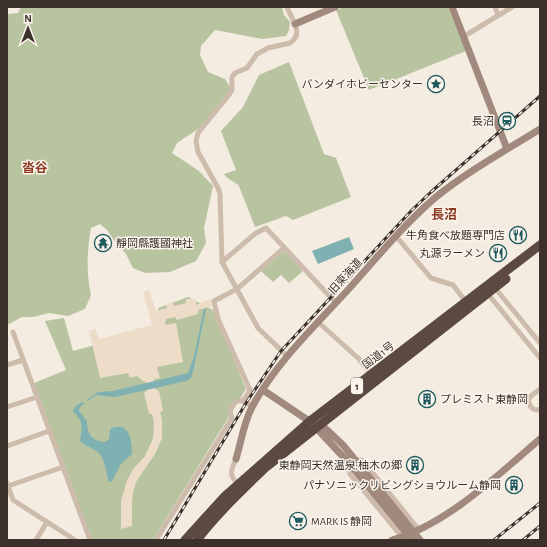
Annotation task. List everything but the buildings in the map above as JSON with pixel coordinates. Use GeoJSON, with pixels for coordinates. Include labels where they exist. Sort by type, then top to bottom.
{"type":"FeatureCollection","features":[{"type":"Feature","properties":{"kind":"highway","name":"国道1号"},"geometry":{"type":"LineString","coordinates":[[197,540],[211,522],[244,488],[314,424],[373,374],[466,302],[490,289],[540,245]]}},
{"type":"Feature","properties":{"kind":"highway","name":"国道1号"},"geometry":{"type":"LineString","coordinates":[[185,540],[238,484],[314,424],[540,252]]}},
{"type":"Feature","properties":{"kind":"street"},"geometry":{"type":"LineString","coordinates":[[287,7],[295,24],[297,33],[294,41],[262,50],[247,68],[235,73],[232,77],[232,90],[198,133],[196,141],[198,152],[220,194],[222,262],[258,328],[287,356]]}},
{"type":"Feature","properties":{"kind":"street"},"geometry":{"type":"LineString","coordinates":[[295,24],[335,7]]}},
{"type":"Feature","properties":{"kind":"street"},"geometry":{"type":"LineString","coordinates":[[452,7],[507,150]]}},
{"type":"Feature","properties":{"kind":"street"},"geometry":{"type":"LineString","coordinates":[[495,7],[498,15]]}},
{"type":"Feature","properties":{"kind":"street"},"geometry":{"type":"LineString","coordinates":[[463,37],[512,7]]}},
{"type":"Feature","properties":{"kind":"street","name":"旧東海道"},"geometry":{"type":"LineString","coordinates":[[238,484],[232,477],[231,473],[247,418],[262,390],[287,356],[421,210],[471,172],[540,129]]}},
{"type":"Feature","properties":{"kind":"street"},"geometry":{"type":"LineString","coordinates":[[222,262],[256,233],[266,228],[336,303]]}},
{"type":"Feature","properties":{"kind":"street"},"geometry":{"type":"LineString","coordinates":[[396,236],[431,278],[452,285],[466,302]]}},
{"type":"Feature","properties":{"kind":"street"},"geometry":{"type":"LineString","coordinates":[[243,401],[250,390],[218,318],[214,301],[237,289],[284,248]]}},
{"type":"Feature","properties":{"kind":"street"},"geometry":{"type":"LineString","coordinates":[[490,289],[540,343]]}},
{"type":"Feature","properties":{"kind":"street"},"geometry":{"type":"LineString","coordinates":[[490,289],[540,358]]}},
{"type":"Feature","properties":{"kind":"street"},"geometry":{"type":"LineString","coordinates":[[318,322],[358,358],[373,374]]}},
{"type":"Feature","properties":{"kind":"street"},"geometry":{"type":"LineString","coordinates":[[13,332],[90,540]]}},
{"type":"Feature","properties":{"kind":"street"},"geometry":{"type":"LineString","coordinates":[[7,365],[23,360]]}},
{"type":"Feature","properties":{"kind":"street"},"geometry":{"type":"LineString","coordinates":[[540,389],[528,400],[530,407],[533,410],[540,409]]}},
{"type":"Feature","properties":{"kind":"street"},"geometry":{"type":"LineString","coordinates":[[262,390],[314,424],[320,432],[352,461],[402,522],[420,540]]}},
{"type":"Feature","properties":{"kind":"street"},"geometry":{"type":"LineString","coordinates":[[7,407],[37,397]]}},
{"type":"Feature","properties":{"kind":"street"},"geometry":{"type":"LineString","coordinates":[[156,540],[232,418],[230,412],[231,408],[238,400],[243,401],[252,407]]}},
{"type":"Feature","properties":{"kind":"street"},"geometry":{"type":"LineString","coordinates":[[7,446],[49,431]]}},
{"type":"Feature","properties":{"kind":"street"},"geometry":{"type":"LineString","coordinates":[[392,540],[419,530],[442,517],[466,500],[540,440]]}},
{"type":"Feature","properties":{"kind":"street"},"geometry":{"type":"LineString","coordinates":[[352,461],[362,460],[364,462],[419,530]]}},
{"type":"Feature","properties":{"kind":"street"},"geometry":{"type":"LineString","coordinates":[[352,461],[350,474],[402,537]]}},
{"type":"Feature","properties":{"kind":"street"},"geometry":{"type":"LineString","coordinates":[[63,467],[8,485],[13,500],[72,539]]}},
{"type":"Feature","properties":{"kind":"street"},"geometry":{"type":"LineString","coordinates":[[36,540],[47,522]]}},
{"type":"Feature","properties":{"kind":"street"},"geometry":{"type":"LineString","coordinates":[[402,522],[412,540]]}},
{"type":"Feature","properties":{"kind":"green space"},"geometry":{"type":"Polygon","coordinates":[[[21,7],[282,7],[284,15],[290,22],[289,30],[286,36],[262,39],[215,30],[201,46],[200,55],[208,72],[225,79],[232,90],[204,125],[177,143],[172,153],[199,171],[213,186],[204,228],[206,243],[196,261],[170,272],[145,273],[133,268],[126,254],[107,230],[100,224],[91,228],[88,278],[91,295],[85,309],[68,316],[49,313],[33,317],[22,317],[7,325],[7,14],[18,13],[21,7]]]}},
{"type":"Feature","properties":{"kind":"green space"},"geometry":{"type":"Polygon","coordinates":[[[344,7],[448,7],[466,51],[369,90],[336,10],[344,7]]]}},
{"type":"Feature","properties":{"kind":"green space"},"geometry":{"type":"Polygon","coordinates":[[[289,62],[324,154],[336,158],[351,197],[293,220],[286,216],[255,227],[239,186],[227,178],[224,174],[236,170],[221,131],[243,107],[259,75],[289,62]]]}},
{"type":"Feature","properties":{"kind":"green space"},"geometry":{"type":"Polygon","coordinates":[[[283,252],[285,252],[302,269],[302,272],[289,283],[281,275],[273,282],[261,271],[283,252]]]}},
{"type":"Feature","properties":{"kind":"green space"},"geometry":{"type":"Polygon","coordinates":[[[188,297],[213,310],[246,389],[153,540],[92,540],[34,383],[66,370],[45,321],[64,318],[73,351],[95,345],[164,335],[158,308],[188,297]]]}},
{"type":"Feature","properties":{"kind":"shaded area"},"geometry":{"type":"Polygon","coordinates":[[[149,290],[156,311],[167,308],[166,304],[173,302],[174,306],[186,303],[186,299],[196,299],[196,305],[210,299],[212,306],[198,310],[198,314],[177,320],[175,317],[166,319],[165,325],[176,323],[183,362],[157,367],[160,378],[154,379],[155,389],[159,391],[163,411],[160,412],[162,419],[162,438],[155,454],[136,482],[132,503],[132,526],[121,529],[121,501],[127,480],[134,468],[145,456],[153,438],[154,422],[152,414],[149,414],[144,393],[147,390],[145,381],[142,381],[137,376],[130,378],[128,373],[100,378],[89,331],[95,329],[99,339],[152,325],[143,292],[149,290]]]}},
{"type":"Feature","properties":{"kind":"water"},"geometry":{"type":"Polygon","coordinates":[[[349,237],[354,249],[318,264],[312,251],[349,237]]]}},
{"type":"Feature","properties":{"kind":"water"},"geometry":{"type":"Polygon","coordinates":[[[204,309],[206,309],[191,378],[186,381],[115,397],[96,395],[88,401],[87,400],[98,392],[113,391],[188,373],[194,356],[204,309]]]}},
{"type":"Feature","properties":{"kind":"water"},"geometry":{"type":"Polygon","coordinates":[[[83,402],[84,404],[80,407],[79,411],[87,421],[89,433],[93,438],[105,442],[109,439],[110,430],[118,427],[123,428],[129,434],[132,454],[121,464],[112,481],[109,482],[103,459],[100,455],[80,441],[81,422],[77,415],[73,412],[76,406],[83,402]]]}},
{"type":"Feature","properties":{"kind":"railway"},"geometry":{"type":"LineString","coordinates":[[164,540],[246,403],[281,351],[412,210],[540,96]]}},
{"type":"Feature","properties":{"kind":"railway"},"geometry":{"type":"LineString","coordinates":[[494,540],[540,503]]}},
{"type":"Feature","properties":{"kind":"railway"},"geometry":{"type":"LineString","coordinates":[[523,540],[540,526]]}},
{"type":"Feature","properties":{"kind":"place","name":"バンダイホビーセンター"},"geometry":{"type":"Point","coordinates":[436,84]}},
{"type":"Feature","properties":{"kind":"place","name":"長沼"},"geometry":{"type":"Point","coordinates":[507,121]}},
{"type":"Feature","properties":{"kind":"place","name":"牛角食べ放題専門店"},"geometry":{"type":"Point","coordinates":[518,235]}},
{"type":"Feature","properties":{"kind":"place","name":"靜岡縣護國神社"},"geometry":{"type":"Point","coordinates":[103,243]}},
{"type":"Feature","properties":{"kind":"place","name":"丸源ラーメン"},"geometry":{"type":"Point","coordinates":[498,253]}},
{"type":"Feature","properties":{"kind":"place","name":"プレミスト東静岡"},"geometry":{"type":"Point","coordinates":[427,399]}},
{"type":"Feature","properties":{"kind":"place","name":"東静岡天然温泉;柚木の郷"},"geometry":{"type":"Point","coordinates":[415,465]}},
{"type":"Feature","properties":{"kind":"place","name":"パナソニックリビングショウルーム静岡"},"geometry":{"type":"Point","coordinates":[514,485]}},
{"type":"Feature","properties":{"kind":"place","name":"MARK IS 静岡"},"geometry":{"type":"Point","coordinates":[298,521]}},
{"type":"Feature","properties":{"kind":"district","name":"沓谷"},"geometry":{"type":"Point","coordinates":[35,167]}},
{"type":"Feature","properties":{"kind":"district","name":"長沼"},"geometry":{"type":"Point","coordinates":[444,214]}}]}
